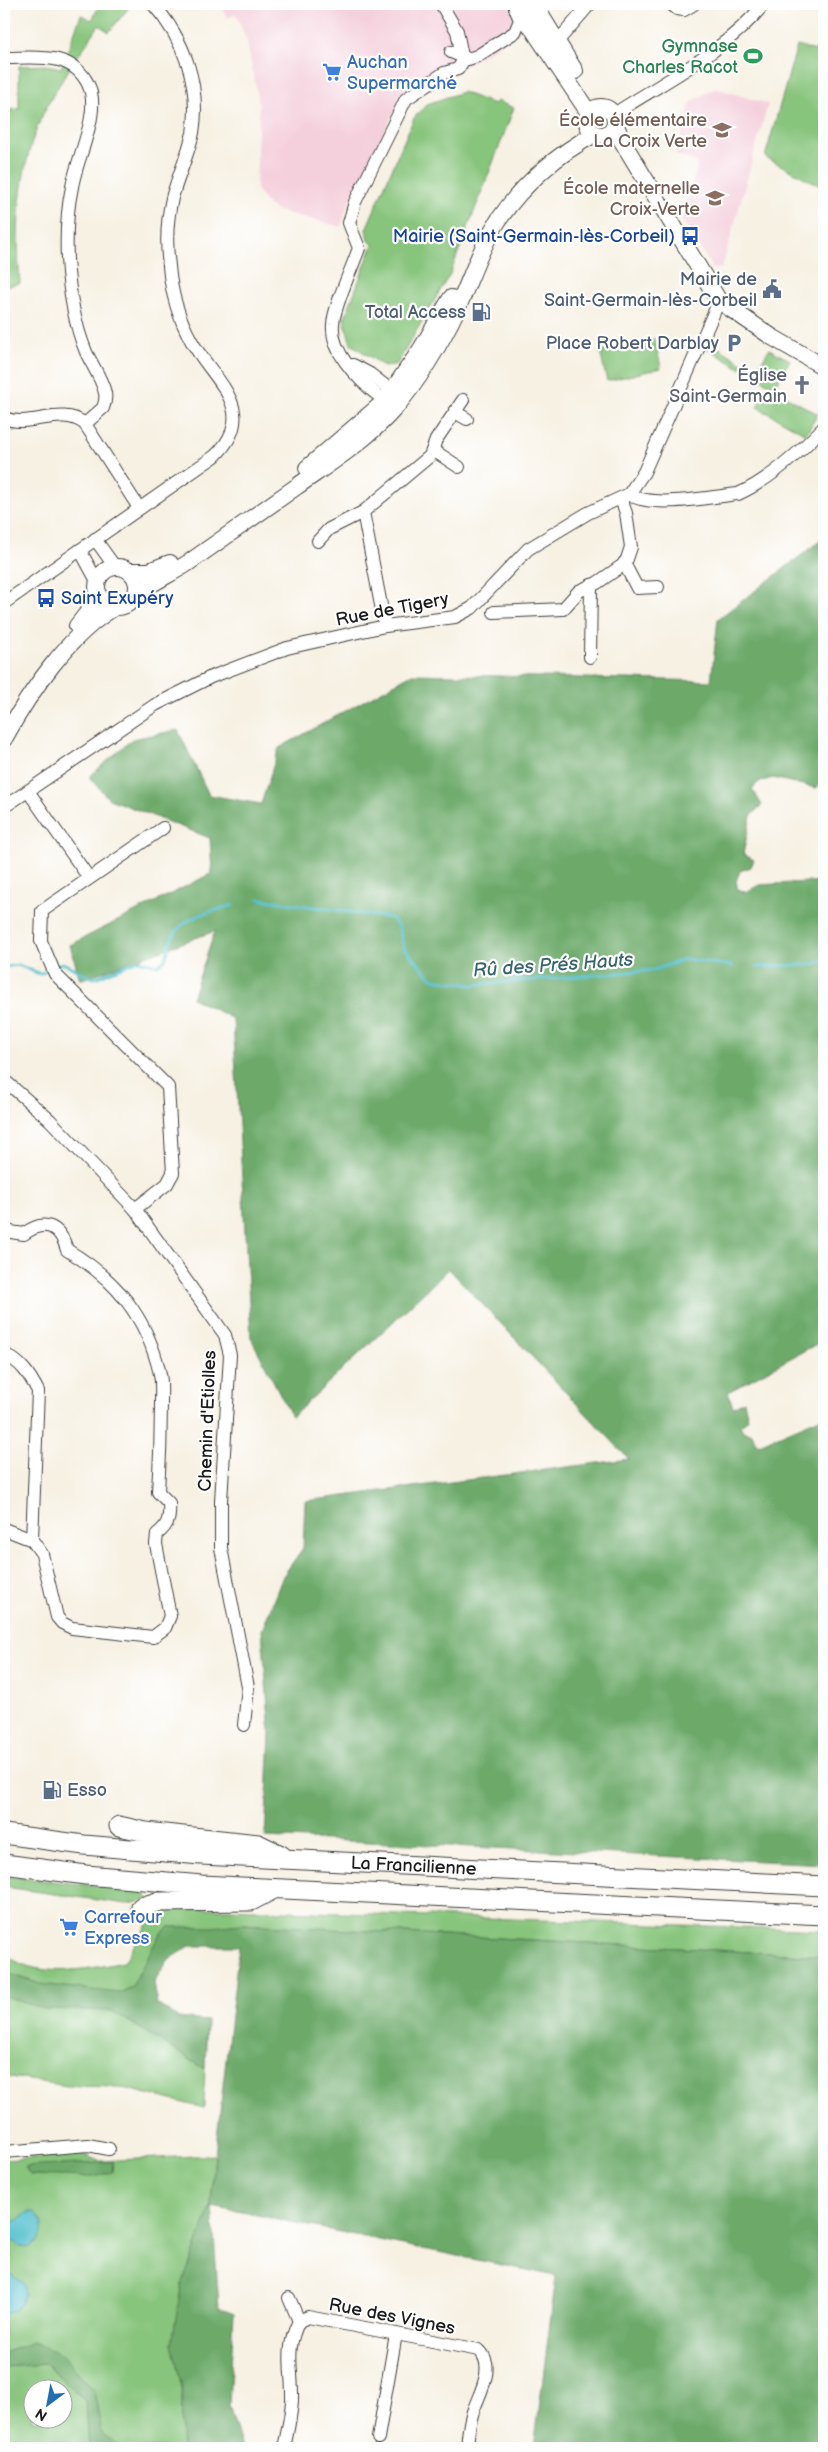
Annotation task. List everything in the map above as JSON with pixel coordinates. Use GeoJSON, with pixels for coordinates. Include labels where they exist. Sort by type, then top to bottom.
{"type":"FeatureCollection","features":[{"type":"Feature","properties":{"kind":"highway"},"geometry":{"type":"LineString","coordinates":[[119,1826],[146,1832],[258,1844],[289,1859]]}},
{"type":"Feature","properties":{"kind":"highway","name":"La Francilienne"},"geometry":{"type":"LineString","coordinates":[[4,1834],[84,1845],[201,1855],[824,1886]]}},
{"type":"Feature","properties":{"kind":"highway","name":"La Francilienne"},"geometry":{"type":"LineString","coordinates":[[4,1864],[86,1875],[275,1888],[824,1915]]}},
{"type":"Feature","properties":{"kind":"highway"},"geometry":{"type":"LineString","coordinates":[[141,1908],[157,1902],[251,1901],[275,1888]]}},
{"type":"Feature","properties":{"kind":"main road"},"geometry":{"type":"LineString","coordinates":[[514,4],[600,121],[639,179],[701,280],[714,296],[772,337],[824,367]]}},
{"type":"Feature","properties":{"kind":"main road"},"geometry":{"type":"LineString","coordinates":[[534,4],[600,121]]}},
{"type":"Feature","properties":{"kind":"main road"},"geometry":{"type":"LineString","coordinates":[[4,739],[47,674],[95,620],[115,608],[128,605],[136,594],[186,564],[337,459],[370,432],[448,304],[478,239],[510,191],[532,170],[600,121]]}},
{"type":"Feature","properties":{"kind":"main road"},"geometry":{"type":"LineString","coordinates":[[4,723],[41,667],[88,612],[104,572],[122,569],[149,571],[183,556],[312,464],[392,396],[428,362],[446,332],[485,244],[499,219],[516,197],[538,175],[580,142],[600,121]]}},
{"type":"Feature","properties":{"kind":"main road"},"geometry":{"type":"LineString","coordinates":[[446,332],[443,326],[469,271],[478,239]]}},
{"type":"Feature","properties":{"kind":"main road"},"geometry":{"type":"LineString","coordinates":[[122,569],[136,579],[136,594]]}},
{"type":"Feature","properties":{"kind":"main road"},"geometry":{"type":"LineString","coordinates":[[98,588],[104,603],[115,608]]}},
{"type":"Feature","properties":{"kind":"street"},"geometry":{"type":"LineString","coordinates":[[4,603],[216,456],[230,438],[235,420],[235,410],[229,393],[191,340],[183,324],[172,286],[168,252],[168,222],[172,199],[192,134],[195,103],[193,85],[184,52],[176,34],[153,4]]}},
{"type":"Feature","properties":{"kind":"street"},"geometry":{"type":"LineString","coordinates":[[392,396],[346,361],[338,352],[332,325],[359,248],[349,223],[354,202],[406,99],[444,73],[461,66],[457,54],[457,31],[441,4]]}},
{"type":"Feature","properties":{"kind":"street"},"geometry":{"type":"LineString","coordinates":[[457,54],[468,58],[477,56],[515,32],[520,20],[514,4]]}},
{"type":"Feature","properties":{"kind":"street"},"geometry":{"type":"LineString","coordinates":[[557,42],[590,4]]}},
{"type":"Feature","properties":{"kind":"street"},"geometry":{"type":"LineString","coordinates":[[671,4],[677,9],[684,10],[694,4]]}},
{"type":"Feature","properties":{"kind":"street"},"geometry":{"type":"LineString","coordinates":[[600,121],[714,51],[753,17],[764,4]]}},
{"type":"Feature","properties":{"kind":"street"},"geometry":{"type":"LineString","coordinates":[[4,58],[49,57],[66,62],[85,79],[92,94],[94,112],[76,168],[68,209],[67,236],[69,282],[77,323],[106,398],[99,413],[86,424]]}},
{"type":"Feature","properties":{"kind":"street"},"geometry":{"type":"LineString","coordinates":[[494,612],[563,609],[579,591],[597,584],[624,563],[631,547],[625,496],[644,472],[714,296]]}},
{"type":"Feature","properties":{"kind":"street"},"geometry":{"type":"LineString","coordinates":[[367,378],[387,381],[392,396]]}},
{"type":"Feature","properties":{"kind":"street"},"geometry":{"type":"LineString","coordinates":[[318,541],[329,529],[362,512],[430,456],[436,440],[463,400]]}},
{"type":"Feature","properties":{"kind":"street"},"geometry":{"type":"LineString","coordinates":[[455,412],[467,420]]}},
{"type":"Feature","properties":{"kind":"street"},"geometry":{"type":"LineString","coordinates":[[4,418],[13,421],[68,416],[86,424],[139,508]]}},
{"type":"Feature","properties":{"kind":"street"},"geometry":{"type":"LineString","coordinates":[[625,496],[653,502],[738,494],[749,489],[786,462],[824,428]]}},
{"type":"Feature","properties":{"kind":"street"},"geometry":{"type":"LineString","coordinates":[[433,450],[459,467]]}},
{"type":"Feature","properties":{"kind":"street","name":"Rue de Tigery"},"geometry":{"type":"LineString","coordinates":[[4,808],[155,705],[211,677],[287,648],[386,626],[455,618],[472,608],[528,549],[588,513],[625,496]]}},
{"type":"Feature","properties":{"kind":"street"},"geometry":{"type":"LineString","coordinates":[[362,512],[386,626]]}},
{"type":"Feature","properties":{"kind":"street"},"geometry":{"type":"LineString","coordinates":[[95,539],[122,569]]}},
{"type":"Feature","properties":{"kind":"street"},"geometry":{"type":"LineString","coordinates":[[80,550],[98,588]]}},
{"type":"Feature","properties":{"kind":"street"},"geometry":{"type":"LineString","coordinates":[[624,563],[637,588],[658,587]]}},
{"type":"Feature","properties":{"kind":"street"},"geometry":{"type":"LineString","coordinates":[[590,657],[591,585]]}},
{"type":"Feature","properties":{"kind":"street"},"geometry":{"type":"LineString","coordinates":[[28,790],[89,878]]}},
{"type":"Feature","properties":{"kind":"street"},"geometry":{"type":"LineString","coordinates":[[135,1209],[167,1184],[174,1173],[168,1087],[55,974],[41,941],[42,911],[163,828]]}},
{"type":"Feature","properties":{"kind":"street","name":"Chemin d'Etiolles"},"geometry":{"type":"LineString","coordinates":[[4,1080],[50,1120],[135,1209],[225,1335],[230,1355],[221,1500],[221,1548],[248,1687],[244,1725]]}},
{"type":"Feature","properties":{"kind":"street"},"geometry":{"type":"LineString","coordinates":[[4,1231],[24,1234],[35,1226],[51,1226],[63,1238],[67,1250],[88,1262],[124,1295],[147,1333],[161,1375],[158,1492],[169,1503],[170,1517],[166,1528],[157,1534],[156,1544],[170,1616],[165,1628],[153,1636],[72,1628],[62,1623],[57,1617],[42,1554],[32,1540],[4,1529]]}},
{"type":"Feature","properties":{"kind":"street"},"geometry":{"type":"LineString","coordinates":[[4,1354],[16,1360],[30,1374],[38,1390],[32,1540]]}},
{"type":"Feature","properties":{"kind":"street"},"geometry":{"type":"LineString","coordinates":[[4,2152],[88,2145],[109,2149]]}},
{"type":"Feature","properties":{"kind":"street"},"geometry":{"type":"LineString","coordinates":[[284,2448],[292,2405],[292,2384],[288,2358],[294,2330],[299,2320],[289,2298]]}},
{"type":"Feature","properties":{"kind":"street","name":"Rue des Vignes"},"geometry":{"type":"LineString","coordinates":[[299,2320],[308,2317],[479,2350],[484,2355],[486,2363],[483,2391],[474,2409],[467,2448]]}},
{"type":"Feature","properties":{"kind":"street"},"geometry":{"type":"LineString","coordinates":[[378,2438],[396,2334]]}},
{"type":"Feature","properties":{"kind":"shaded area"},"geometry":{"type":"Polygon","coordinates":[[[218,4],[507,4],[524,28],[394,112],[347,207],[341,227],[278,211],[268,205],[256,189],[259,104],[247,42],[236,13],[228,18],[218,4]]]}},
{"type":"Feature","properties":{"kind":"shaded area"},"geometry":{"type":"Polygon","coordinates":[[[715,88],[768,104],[722,268],[713,269],[681,219],[697,168],[696,162],[676,155],[691,102],[715,88]]]}},
{"type":"Feature","properties":{"kind":"green space"},"geometry":{"type":"Polygon","coordinates":[[[100,4],[132,4],[109,32],[99,25],[64,77],[45,110],[36,130],[24,172],[18,240],[20,283],[4,287],[4,110],[19,109],[19,66],[47,65],[61,68],[81,15],[92,20],[100,4]]]}},
{"type":"Feature","properties":{"kind":"green space"},"geometry":{"type":"Polygon","coordinates":[[[797,46],[824,53],[824,188],[765,157],[797,46]]]}},
{"type":"Feature","properties":{"kind":"green space"},"geometry":{"type":"Polygon","coordinates":[[[462,92],[494,104],[497,101],[514,108],[450,274],[397,364],[385,367],[351,344],[344,320],[373,244],[368,240],[366,229],[414,118],[427,104],[462,92]]]}},
{"type":"Feature","properties":{"kind":"green space"},"geometry":{"type":"Polygon","coordinates":[[[655,339],[661,368],[607,381],[600,352],[655,339]]]}},
{"type":"Feature","properties":{"kind":"green space"},"geometry":{"type":"Polygon","coordinates":[[[710,342],[744,364],[741,369],[707,348],[710,342]]]}},
{"type":"Feature","properties":{"kind":"green space"},"geometry":{"type":"Polygon","coordinates":[[[769,349],[790,360],[774,387],[754,375],[769,349]]]}},
{"type":"Feature","properties":{"kind":"green space"},"geometry":{"type":"Polygon","coordinates":[[[769,387],[818,414],[806,434],[757,407],[769,387]]]}},
{"type":"Feature","properties":{"kind":"green space"},"geometry":{"type":"Polygon","coordinates":[[[824,538],[824,782],[816,788],[773,778],[759,782],[752,789],[762,805],[751,816],[743,854],[754,860],[751,867],[740,871],[736,881],[738,890],[746,892],[759,885],[824,881],[824,1340],[728,1392],[733,1407],[744,1401],[748,1419],[740,1426],[744,1432],[752,1433],[757,1445],[822,1417],[824,1419],[824,1864],[265,1837],[270,1734],[262,1630],[283,1576],[303,1548],[305,1501],[629,1459],[449,1269],[292,1417],[251,1338],[233,1019],[192,998],[215,931],[80,980],[70,945],[212,873],[210,838],[109,799],[89,777],[132,739],[178,730],[209,795],[261,804],[279,748],[412,674],[711,681],[718,619],[824,538]]]}},
{"type":"Feature","properties":{"kind":"green space"},"geometry":{"type":"Polygon","coordinates":[[[4,1876],[143,1891],[150,1900],[127,1904],[4,1887],[4,1876]]]}},
{"type":"Feature","properties":{"kind":"green space"},"geometry":{"type":"Polygon","coordinates":[[[171,1907],[824,1930],[824,1956],[242,1924],[160,1934],[132,1987],[119,1993],[205,2054],[204,2108],[119,2087],[67,2086],[4,2076],[4,1952],[16,1961],[30,1967],[45,1970],[78,1970],[124,1962],[152,1916],[171,1907]]]}},
{"type":"Feature","properties":{"kind":"green space"},"geometry":{"type":"Polygon","coordinates":[[[242,1924],[824,1956],[824,2448],[534,2448],[556,2276],[212,2206],[219,2307],[234,2313],[229,2405],[242,2448],[181,2448],[182,2388],[172,2343],[181,2287],[211,2206],[239,1946],[190,1946],[169,1959],[154,1982],[157,2004],[178,2018],[207,2021],[205,2069],[112,2011],[44,2009],[4,1996],[4,1972],[41,1984],[119,1993],[132,1987],[160,1934],[169,1927],[213,1927],[242,1924]]]}},
{"type":"Feature","properties":{"kind":"green space"},"geometry":{"type":"Polygon","coordinates":[[[82,2154],[99,2161],[215,2155],[190,2448],[4,2448],[4,2160],[82,2154]]]}},
{"type":"Feature","properties":{"kind":"green space"},"geometry":{"type":"Polygon","coordinates":[[[113,2162],[112,2172],[93,2177],[30,2175],[25,2167],[113,2162]]]}},
{"type":"Feature","properties":{"kind":"green space"},"geometry":{"type":"Polygon","coordinates":[[[33,2342],[61,2354],[94,2390],[102,2434],[122,2448],[89,2448],[86,2402],[72,2389],[72,2380],[63,2380],[46,2364],[4,2367],[4,2351],[6,2352],[33,2342]]]}},
{"type":"Feature","properties":{"kind":"water"},"geometry":{"type":"Polygon","coordinates":[[[28,2212],[35,2212],[39,2217],[42,2232],[37,2242],[27,2248],[19,2246],[4,2233],[4,2219],[17,2221],[28,2212]]]}},
{"type":"Feature","properties":{"kind":"water"},"geometry":{"type":"Polygon","coordinates":[[[4,2269],[24,2284],[25,2295],[17,2308],[11,2312],[4,2313],[4,2269]]]}},
{"type":"Feature","properties":{"kind":"waterway","name":"Rû des Prés Hauts"},"geometry":{"type":"LineString","coordinates":[[259,899],[391,918],[398,926],[404,948],[433,979],[472,985],[654,970],[685,959],[732,966]]}},
{"type":"Feature","properties":{"kind":"waterway","name":"Rû des Prés Hauts"},"geometry":{"type":"LineString","coordinates":[[55,966],[62,963],[71,966],[86,976],[95,978],[138,960],[158,965],[166,958],[174,934],[180,927],[196,916],[234,905]]}},
{"type":"Feature","properties":{"kind":"waterway","name":"Rû des Prés Hauts"},"geometry":{"type":"LineString","coordinates":[[757,967],[813,964],[824,960]]}},
{"type":"Feature","properties":{"kind":"waterway","name":"Rû des Prés Hauts"},"geometry":{"type":"LineString","coordinates":[[4,966],[18,965],[40,974],[49,969]]}},
{"type":"Feature","properties":{"kind":"place","name":"Gymnase Charles Racot"},"geometry":{"type":"Point","coordinates":[753,56]}},
{"type":"Feature","properties":{"kind":"place","name":"Auchan Supermarché"},"geometry":{"type":"Point","coordinates":[332,72]}},
{"type":"Feature","properties":{"kind":"place","name":"École élémentaire La Croix Verte"},"geometry":{"type":"Point","coordinates":[722,130]}},
{"type":"Feature","properties":{"kind":"place","name":"École maternelle Croix-Verte"},"geometry":{"type":"Point","coordinates":[715,198]}},
{"type":"Feature","properties":{"kind":"place","name":"Mairie (Saint-Germain-lès-Corbeil)"},"geometry":{"type":"Point","coordinates":[690,236]}},
{"type":"Feature","properties":{"kind":"place","name":"Mairie de Saint-Germain-lès-Corbeil"},"geometry":{"type":"Point","coordinates":[772,289]}},
{"type":"Feature","properties":{"kind":"place","name":"Total Access"},"geometry":{"type":"Point","coordinates":[481,312]}},
{"type":"Feature","properties":{"kind":"place","name":"Place Robert Darblay"},"geometry":{"type":"Point","coordinates":[734,343]}},
{"type":"Feature","properties":{"kind":"place","name":"Église Saint-Germain"},"geometry":{"type":"Point","coordinates":[802,385]}},
{"type":"Feature","properties":{"kind":"place","name":"Saint Exupéry"},"geometry":{"type":"Point","coordinates":[46,598]}},
{"type":"Feature","properties":{"kind":"place","name":"Esso"},"geometry":{"type":"Point","coordinates":[52,1790]}},
{"type":"Feature","properties":{"kind":"place","name":"Carrefour Express"},"geometry":{"type":"Point","coordinates":[69,1927]}}]}
